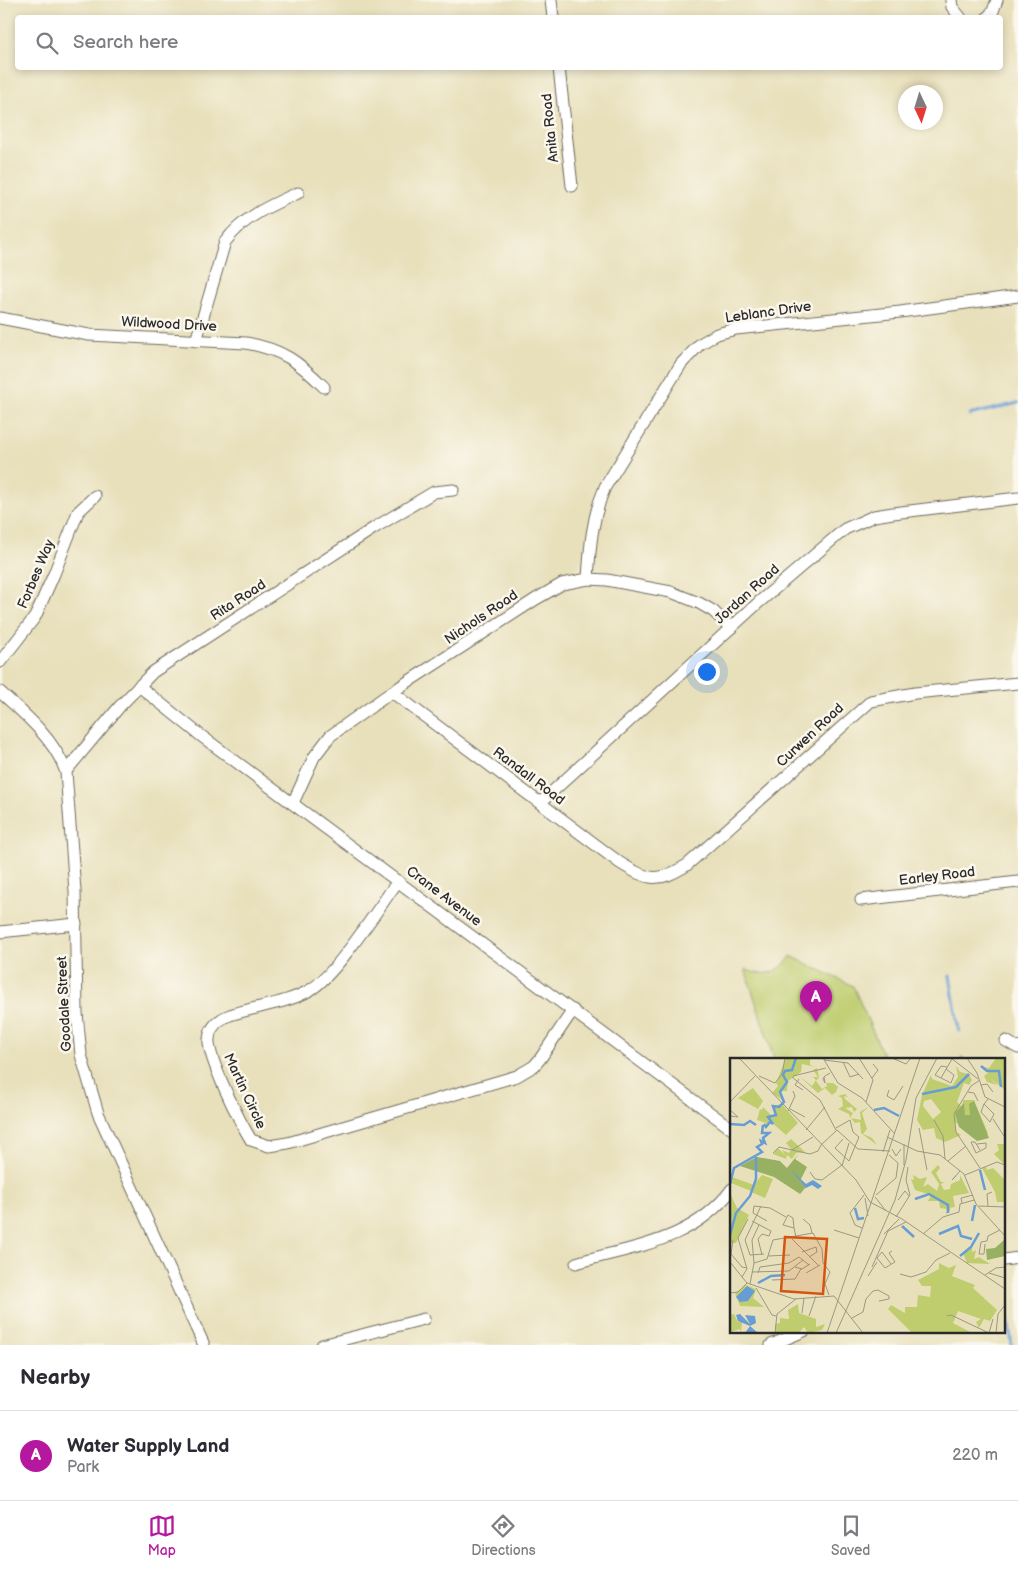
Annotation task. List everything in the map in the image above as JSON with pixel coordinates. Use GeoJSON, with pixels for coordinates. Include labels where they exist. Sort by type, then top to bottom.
{"type":"FeatureCollection","features":[{"type":"Feature","properties":{"kind":"street"},"geometry":{"type":"LineString","coordinates":[[551,0],[553,15]]}},
{"type":"Feature","properties":{"kind":"street"},"geometry":{"type":"LineString","coordinates":[[951,0],[952,7],[959,15]]}},
{"type":"Feature","properties":{"kind":"street"},"geometry":{"type":"LineString","coordinates":[[990,15],[997,0]]}},
{"type":"Feature","properties":{"kind":"street","name":"Anita Road"},"geometry":{"type":"LineString","coordinates":[[559,70],[572,186]]}},
{"type":"Feature","properties":{"kind":"street"},"geometry":{"type":"LineString","coordinates":[[196,341],[225,242],[231,233],[260,210],[298,193]]}},
{"type":"Feature","properties":{"kind":"street","name":"Leblanc Drive"},"geometry":{"type":"LineString","coordinates":[[588,579],[591,533],[597,505],[681,364],[700,344],[717,334],[736,329],[900,312],[1018,296]]}},
{"type":"Feature","properties":{"kind":"street","name":"Wildwood Drive"},"geometry":{"type":"LineString","coordinates":[[0,318],[89,335],[246,343],[269,347],[302,366],[324,387]]}},
{"type":"Feature","properties":{"kind":"street","name":"Rita Road"},"geometry":{"type":"LineString","coordinates":[[66,771],[153,672],[374,528],[434,492],[453,490]]}},
{"type":"Feature","properties":{"kind":"street","name":"Forbes Way"},"geometry":{"type":"LineString","coordinates":[[0,662],[35,617],[78,512],[95,496]]}},
{"type":"Feature","properties":{"kind":"street","name":"Jordan Road"},"geometry":{"type":"LineString","coordinates":[[540,803],[731,628],[845,529],[859,522],[893,512],[1018,498]]}},
{"type":"Feature","properties":{"kind":"street","name":"Nichols Road"},"geometry":{"type":"LineString","coordinates":[[293,802],[322,744],[337,730],[392,692],[562,584],[588,579],[643,586],[685,597],[713,611],[731,628]]}},
{"type":"Feature","properties":{"kind":"street","name":"Curwen Road"},"geometry":{"type":"LineString","coordinates":[[652,878],[670,876],[687,865],[871,701],[908,694],[1018,683]]}},
{"type":"Feature","properties":{"kind":"street","name":"Crane Avenue"},"geometry":{"type":"LineString","coordinates":[[139,686],[200,735],[293,802],[730,1128]]}},
{"type":"Feature","properties":{"kind":"street","name":"Goodale Street"},"geometry":{"type":"LineString","coordinates":[[0,692],[33,722],[62,760],[66,771],[71,813],[76,924],[77,1013],[81,1055],[98,1113],[204,1345]]}},
{"type":"Feature","properties":{"kind":"street","name":"Randall Road"},"geometry":{"type":"LineString","coordinates":[[392,692],[620,863],[638,874],[652,878]]}},
{"type":"Feature","properties":{"kind":"street","name":"Martin Circle"},"geometry":{"type":"LineString","coordinates":[[398,881],[337,963],[311,990],[267,1006],[230,1015],[219,1021],[210,1032],[209,1041],[213,1061],[251,1140],[270,1146],[288,1143],[517,1076],[534,1066],[540,1059],[573,1010]]}},
{"type":"Feature","properties":{"kind":"street","name":"Earley Road"},"geometry":{"type":"LineString","coordinates":[[861,900],[1018,882]]}},
{"type":"Feature","properties":{"kind":"street"},"geometry":{"type":"LineString","coordinates":[[0,932],[76,924]]}},
{"type":"Feature","properties":{"kind":"street"},"geometry":{"type":"LineString","coordinates":[[1006,1041],[1018,1048]]}},
{"type":"Feature","properties":{"kind":"street"},"geometry":{"type":"LineString","coordinates":[[576,1263],[663,1238],[690,1228],[712,1212],[730,1191]]}},
{"type":"Feature","properties":{"kind":"street"},"geometry":{"type":"LineString","coordinates":[[322,1345],[424,1319]]}},
{"type":"Feature","properties":{"kind":"street"},"geometry":{"type":"LineString","coordinates":[[771,1345],[802,1332]]}},
{"type":"Feature","properties":{"kind":"green space"},"geometry":{"type":"Polygon","coordinates":[[[791,956],[853,986],[885,1058],[774,1058],[745,969],[758,973],[771,972],[787,962],[791,956]]]}},
{"type":"Feature","properties":{"kind":"waterway"},"geometry":{"type":"LineString","coordinates":[[969,415],[1018,403]]}},
{"type":"Feature","properties":{"kind":"waterway"},"geometry":{"type":"LineString","coordinates":[[950,976],[959,1031]]}},
{"type":"Feature","properties":{"kind":"waterway"},"geometry":{"type":"LineString","coordinates":[[1006,1305],[1012,1345]]}},
{"type":"Feature","properties":{"kind":"place","name":"Water Supply Land"},"geometry":{"type":"Point","coordinates":[816,1022]}}]}
